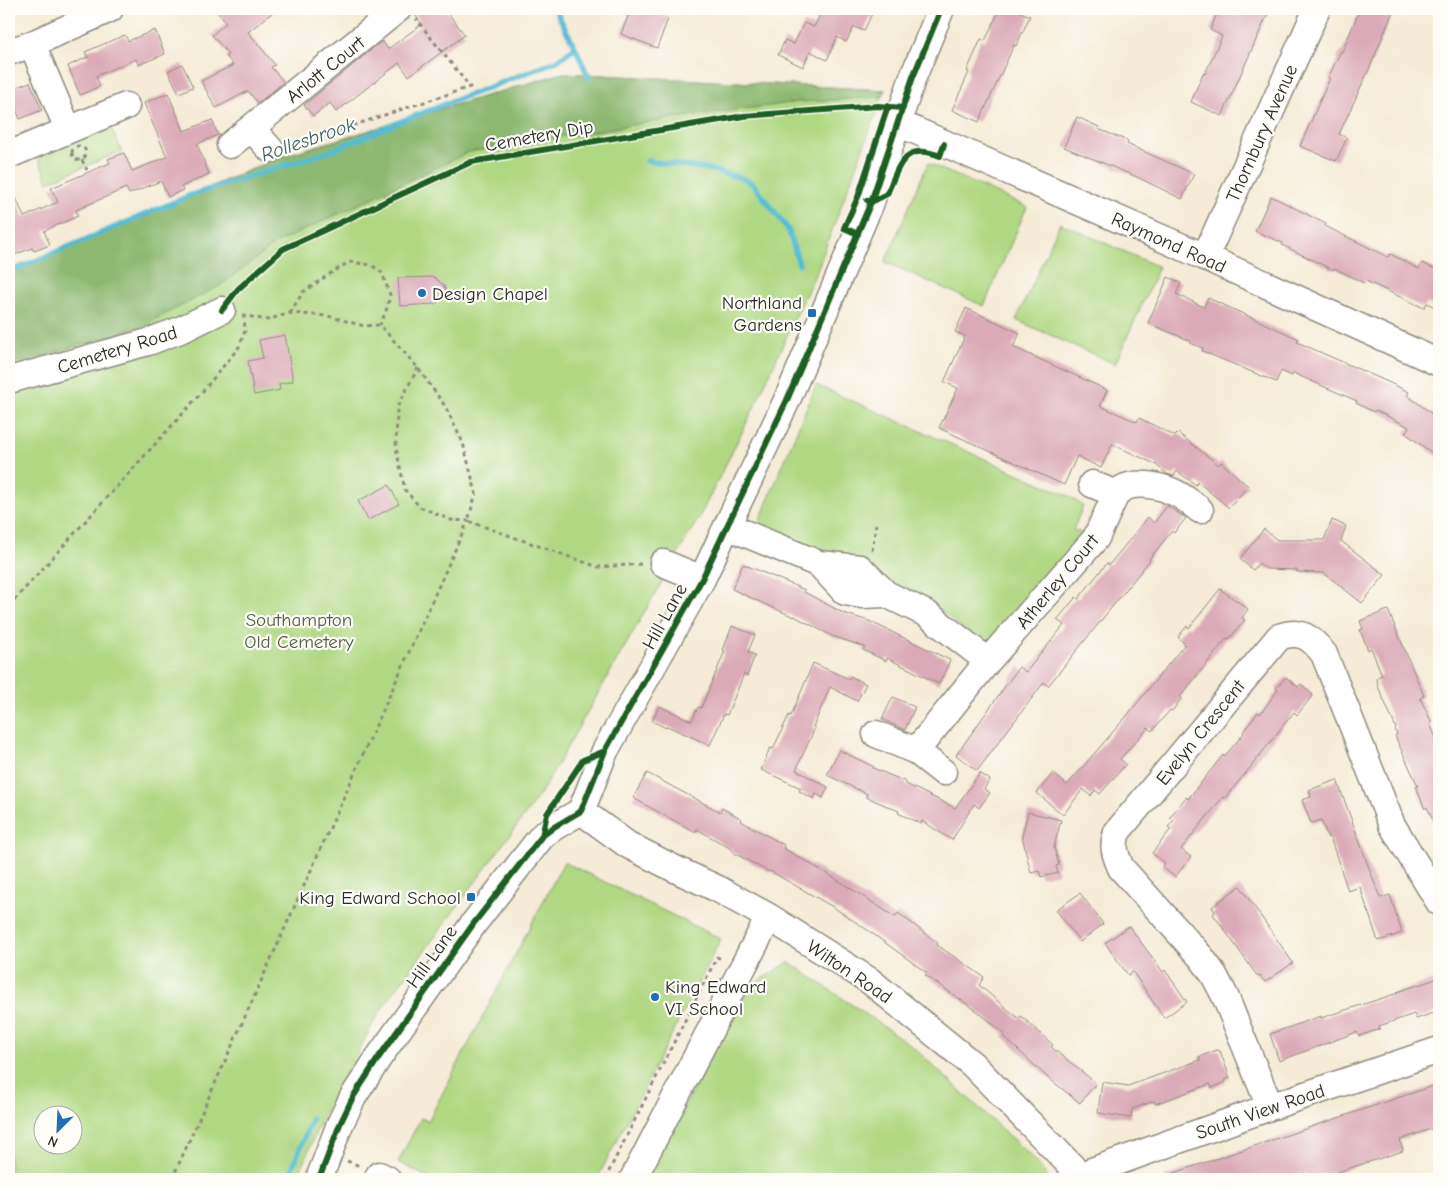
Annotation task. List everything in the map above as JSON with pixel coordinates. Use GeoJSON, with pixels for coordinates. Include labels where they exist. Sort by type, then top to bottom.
{"type":"FeatureCollection","features":[{"type":"Feature","properties":{"kind":"street"},"geometry":{"type":"LineString","coordinates":[[68,129],[21,48],[110,9]]}},
{"type":"Feature","properties":{"kind":"street","name":"Hill Lane"},"geometry":{"type":"LineString","coordinates":[[319,1179],[340,1124],[353,1097],[404,1020],[468,931],[542,836],[581,811],[605,751],[702,579],[787,400],[871,202],[913,77],[941,9]]}},
{"type":"Feature","properties":{"kind":"street","name":"Thornbury Avenue"},"geometry":{"type":"LineString","coordinates":[[1205,258],[1316,9]]}},
{"type":"Feature","properties":{"kind":"street","name":"Arlott Court"},"geometry":{"type":"LineString","coordinates":[[230,146],[251,128],[406,13]]}},
{"type":"Feature","properties":{"kind":"street"},"geometry":{"type":"LineString","coordinates":[[11,154],[126,106]]}},
{"type":"Feature","properties":{"kind":"street","name":"Raymond Road"},"geometry":{"type":"LineString","coordinates":[[898,123],[1439,363]]}},
{"type":"Feature","properties":{"kind":"street"},"geometry":{"type":"LineString","coordinates":[[251,128],[270,150]]}},
{"type":"Feature","properties":{"kind":"street","name":"Cemetery Road"},"geometry":{"type":"LineString","coordinates":[[9,380],[148,342],[233,313]]}},
{"type":"Feature","properties":{"kind":"street","name":"Atherley Court"},"geometry":{"type":"LineString","coordinates":[[916,750],[988,661],[1096,538],[1104,489],[1120,490],[1130,485],[1170,490],[1200,510]]}},
{"type":"Feature","properties":{"kind":"street"},"geometry":{"type":"LineString","coordinates":[[727,526],[819,564],[860,568],[886,594],[927,614],[988,661]]}},
{"type":"Feature","properties":{"kind":"street"},"geometry":{"type":"LineString","coordinates":[[663,564],[702,579]]}},
{"type":"Feature","properties":{"kind":"street","name":"Evelyn Crescent"},"geometry":{"type":"LineString","coordinates":[[1270,1107],[1225,996],[1214,975],[1201,957],[1122,868],[1116,856],[1114,843],[1117,832],[1278,636],[1289,633],[1304,634],[1317,644],[1324,654],[1392,825],[1439,902]]}},
{"type":"Feature","properties":{"kind":"street"},"geometry":{"type":"LineString","coordinates":[[876,734],[916,750],[943,772]]}},
{"type":"Feature","properties":{"kind":"street","name":"Wilton Road"},"geometry":{"type":"LineString","coordinates":[[581,811],[628,845],[718,889],[769,917],[870,981],[972,1064],[1082,1177]]}},
{"type":"Feature","properties":{"kind":"street"},"geometry":{"type":"LineString","coordinates":[[632,1179],[769,917]]}},
{"type":"Feature","properties":{"kind":"street","name":"South View Road"},"geometry":{"type":"LineString","coordinates":[[1082,1177],[1270,1107],[1439,1050]]}},
{"type":"Feature","properties":{"kind":"path"},"geometry":{"type":"LineString","coordinates":[[270,150],[308,140],[470,87],[406,13]]}},
{"type":"Feature","properties":{"kind":"path"},"geometry":{"type":"LineString","coordinates":[[76,146],[82,146],[86,150],[86,156],[82,160],[76,160],[72,156],[72,150],[76,146]]}},
{"type":"Feature","properties":{"kind":"path"},"geometry":{"type":"LineString","coordinates":[[82,160],[86,170]]}},
{"type":"Feature","properties":{"kind":"path"},"geometry":{"type":"LineString","coordinates":[[290,313],[302,292],[349,262],[372,265],[382,273],[390,294],[388,308],[380,326]]}},
{"type":"Feature","properties":{"kind":"path"},"geometry":{"type":"LineString","coordinates":[[172,1179],[468,521],[476,493],[463,443],[445,406],[418,368],[380,326],[364,326],[328,316],[290,313],[267,320],[233,313]]}},
{"type":"Feature","properties":{"kind":"path"},"geometry":{"type":"LineString","coordinates":[[9,606],[203,391],[239,347],[245,331],[233,313]]}},
{"type":"Feature","properties":{"kind":"path"},"geometry":{"type":"LineString","coordinates":[[418,368],[397,407],[396,448],[404,490],[420,507],[451,520],[468,521],[598,567],[663,564]]}},
{"type":"Feature","properties":{"kind":"path"},"geometry":{"type":"LineString","coordinates":[[604,1179],[717,957],[742,968]]}},
{"type":"Feature","properties":{"kind":"path"},"geometry":{"type":"LineString","coordinates":[[329,1153],[381,1178]]}},
{"type":"Feature","properties":{"kind":"green space","name":"Southampton Old Cemetery"},"geometry":{"type":"Polygon","coordinates":[[[563,73],[885,90],[817,270],[753,410],[702,512],[541,793],[380,1011],[320,1122],[297,1179],[9,1179],[9,272],[283,156],[563,73]]]}},
{"type":"Feature","properties":{"kind":"green space"},"geometry":{"type":"Polygon","coordinates":[[[563,73],[885,90],[883,97],[799,102],[675,118],[469,152],[277,243],[218,287],[142,326],[25,361],[9,363],[9,272],[283,156],[563,73]]]}},
{"type":"Feature","properties":{"kind":"green space"},"geometry":{"type":"Polygon","coordinates":[[[108,121],[122,151],[48,182],[35,150],[108,121]]]}},
{"type":"Feature","properties":{"kind":"green space"},"geometry":{"type":"Polygon","coordinates":[[[928,163],[1027,207],[984,306],[885,262],[928,163]]]}},
{"type":"Feature","properties":{"kind":"green space"},"geometry":{"type":"Polygon","coordinates":[[[1060,223],[1159,267],[1115,364],[1016,320],[1060,223]]]}},
{"type":"Feature","properties":{"kind":"green space"},"geometry":{"type":"Polygon","coordinates":[[[816,385],[1069,496],[1083,506],[1073,530],[1090,536],[1027,609],[983,646],[930,601],[901,586],[890,589],[817,549],[783,535],[777,538],[756,529],[816,385]]]}},
{"type":"Feature","properties":{"kind":"green space"},"geometry":{"type":"Polygon","coordinates":[[[564,862],[721,939],[597,1179],[431,1179],[398,1162],[421,1118],[428,1121],[564,862]]]}},
{"type":"Feature","properties":{"kind":"green space"},"geometry":{"type":"Polygon","coordinates":[[[789,962],[911,1045],[1035,1160],[1049,1179],[645,1179],[749,987],[789,962]]]}},
{"type":"Feature","properties":{"kind":"building"},"geometry":{"type":"Polygon","coordinates":[[[215,9],[277,9],[248,32],[275,65],[271,67],[284,82],[258,103],[248,91],[216,108],[201,81],[233,65],[226,56],[228,54],[212,35],[226,23],[215,9]]]}},
{"type":"Feature","properties":{"kind":"building"},"geometry":{"type":"Polygon","coordinates":[[[413,9],[445,9],[465,35],[409,76],[399,63],[336,112],[330,103],[313,116],[304,105],[382,41],[388,49],[422,24],[412,11],[413,9]]]}},
{"type":"Feature","properties":{"kind":"building"},"geometry":{"type":"Polygon","coordinates":[[[631,9],[641,9],[668,19],[657,48],[621,34],[631,9]]]}},
{"type":"Feature","properties":{"kind":"building"},"geometry":{"type":"Polygon","coordinates":[[[823,9],[874,9],[864,31],[854,27],[846,42],[837,37],[827,60],[810,51],[803,67],[778,55],[785,40],[794,44],[804,23],[814,27],[823,9]]]}},
{"type":"Feature","properties":{"kind":"building"},"geometry":{"type":"Polygon","coordinates":[[[1000,9],[1013,9],[1030,16],[1016,46],[1014,45],[979,122],[952,110],[981,39],[985,41],[1000,9]]]}},
{"type":"Feature","properties":{"kind":"building"},"geometry":{"type":"Polygon","coordinates":[[[1219,9],[1270,9],[1222,116],[1191,102],[1222,36],[1210,30],[1219,9]]]}},
{"type":"Feature","properties":{"kind":"building"},"geometry":{"type":"Polygon","coordinates":[[[1360,9],[1394,9],[1371,65],[1339,134],[1347,138],[1336,161],[1300,146],[1330,78],[1328,78],[1342,52],[1360,9]]]}},
{"type":"Feature","properties":{"kind":"building"},"geometry":{"type":"Polygon","coordinates":[[[155,30],[165,54],[138,65],[136,59],[96,76],[100,86],[80,95],[68,66],[88,57],[85,52],[125,35],[128,41],[155,30]]]}},
{"type":"Feature","properties":{"kind":"building"},"geometry":{"type":"Polygon","coordinates":[[[182,64],[193,87],[179,93],[168,71],[182,64]]]}},
{"type":"Feature","properties":{"kind":"building"},"geometry":{"type":"Polygon","coordinates":[[[30,82],[42,110],[20,119],[16,109],[9,112],[9,90],[30,82]]]}},
{"type":"Feature","properties":{"kind":"building"},"geometry":{"type":"Polygon","coordinates":[[[168,93],[184,131],[212,120],[218,135],[197,144],[209,174],[181,187],[183,190],[168,197],[161,181],[129,194],[126,188],[76,210],[78,216],[44,231],[50,245],[34,251],[32,248],[9,257],[9,181],[24,217],[58,202],[51,188],[110,163],[108,159],[124,153],[132,171],[167,157],[144,103],[168,93]]]}},
{"type":"Feature","properties":{"kind":"building"},"geometry":{"type":"Polygon","coordinates":[[[1077,117],[1099,127],[1098,129],[1128,141],[1127,144],[1194,174],[1182,199],[1137,177],[1064,147],[1077,117]]]}},
{"type":"Feature","properties":{"kind":"building"},"geometry":{"type":"Polygon","coordinates":[[[1271,196],[1326,224],[1325,226],[1388,257],[1390,254],[1419,269],[1422,263],[1439,271],[1439,309],[1427,303],[1424,308],[1366,281],[1364,283],[1334,268],[1333,270],[1282,245],[1283,243],[1255,231],[1271,196]]]}},
{"type":"Feature","properties":{"kind":"building","name":"Design Chapel"},"geometry":{"type":"Polygon","coordinates":[[[434,277],[444,286],[446,291],[436,304],[400,306],[398,278],[434,277]]]}},
{"type":"Feature","properties":{"kind":"building"},"geometry":{"type":"Polygon","coordinates":[[[1168,277],[1181,283],[1176,294],[1204,307],[1208,298],[1299,339],[1297,342],[1409,392],[1407,395],[1439,419],[1439,458],[1405,433],[1409,427],[1356,403],[1357,401],[1293,373],[1292,376],[1281,371],[1276,382],[1202,351],[1203,348],[1190,343],[1191,341],[1148,323],[1168,277]]]}},
{"type":"Feature","properties":{"kind":"building"},"geometry":{"type":"Polygon","coordinates":[[[966,308],[1020,333],[1013,347],[1107,390],[1100,406],[1137,422],[1139,418],[1175,436],[1178,433],[1219,465],[1221,462],[1248,486],[1229,508],[1198,482],[1196,485],[1177,471],[1174,476],[1167,474],[1155,464],[1112,444],[1101,468],[1077,456],[1064,485],[939,428],[958,388],[944,382],[965,336],[955,332],[966,308]]]}},
{"type":"Feature","properties":{"kind":"building"},"geometry":{"type":"Polygon","coordinates":[[[285,335],[293,381],[279,384],[280,390],[254,395],[248,361],[263,358],[259,340],[285,335]]]}},
{"type":"Feature","properties":{"kind":"building"},"geometry":{"type":"Polygon","coordinates":[[[389,485],[399,504],[368,520],[358,501],[389,485]]]}},
{"type":"Feature","properties":{"kind":"building"},"geometry":{"type":"Polygon","coordinates":[[[1167,506],[1186,518],[1174,533],[1172,531],[1149,559],[1048,686],[1044,682],[977,771],[956,755],[1019,667],[1026,672],[1064,625],[1057,620],[1076,597],[1078,599],[1107,563],[1109,565],[1148,517],[1154,523],[1167,506]]]}},
{"type":"Feature","properties":{"kind":"building"},"geometry":{"type":"Polygon","coordinates":[[[1332,520],[1346,526],[1341,541],[1385,575],[1362,603],[1324,573],[1266,569],[1259,563],[1253,570],[1240,559],[1264,529],[1277,540],[1324,540],[1332,520]]]}},
{"type":"Feature","properties":{"kind":"building"},"geometry":{"type":"Polygon","coordinates":[[[743,564],[805,590],[804,592],[843,613],[869,621],[950,660],[939,684],[887,658],[886,661],[863,650],[865,647],[832,636],[794,616],[732,589],[743,564]]]}},
{"type":"Feature","properties":{"kind":"building"},"geometry":{"type":"Polygon","coordinates":[[[1220,589],[1248,609],[1242,618],[1245,620],[1229,639],[1227,638],[1180,697],[1182,698],[1172,711],[1170,710],[1152,731],[1148,728],[1120,759],[1126,764],[1100,794],[1095,790],[1091,796],[1083,789],[1063,815],[1037,793],[1053,773],[1067,785],[1185,644],[1178,637],[1187,626],[1189,628],[1220,589]]]}},
{"type":"Feature","properties":{"kind":"building"},"geometry":{"type":"Polygon","coordinates":[[[1388,610],[1424,696],[1420,698],[1432,723],[1430,724],[1439,745],[1439,834],[1427,807],[1425,809],[1416,787],[1418,786],[1395,736],[1397,735],[1396,728],[1377,684],[1376,678],[1382,675],[1371,648],[1368,650],[1360,630],[1363,629],[1360,621],[1388,610]]]}},
{"type":"Feature","properties":{"kind":"building"},"geometry":{"type":"Polygon","coordinates":[[[732,626],[755,635],[748,652],[755,655],[747,676],[744,674],[727,715],[724,714],[710,745],[652,721],[659,706],[692,721],[698,707],[701,708],[725,651],[723,650],[732,626]]]}},
{"type":"Feature","properties":{"kind":"building"},"geometry":{"type":"Polygon","coordinates":[[[813,663],[849,679],[850,676],[866,684],[857,701],[830,687],[813,727],[815,728],[796,770],[828,787],[823,798],[816,794],[814,799],[799,791],[801,788],[761,770],[770,748],[773,749],[789,715],[791,716],[813,663]]]}},
{"type":"Feature","properties":{"kind":"building"},"geometry":{"type":"Polygon","coordinates":[[[1286,677],[1298,687],[1301,684],[1313,695],[1297,715],[1294,712],[1249,769],[1225,798],[1223,797],[1181,849],[1191,857],[1175,877],[1162,867],[1165,863],[1152,853],[1171,829],[1168,827],[1174,820],[1170,817],[1186,797],[1188,799],[1223,755],[1224,757],[1258,712],[1260,714],[1278,690],[1276,688],[1286,677]]]}},
{"type":"Feature","properties":{"kind":"building"},"geometry":{"type":"Polygon","coordinates":[[[893,697],[915,707],[905,730],[882,719],[893,697]]]}},
{"type":"Feature","properties":{"kind":"building"},"geometry":{"type":"Polygon","coordinates":[[[839,750],[955,808],[980,773],[990,780],[984,789],[990,793],[979,808],[974,804],[952,840],[922,821],[921,824],[898,813],[899,811],[866,797],[867,794],[827,775],[839,750]]]}},
{"type":"Feature","properties":{"kind":"building"},"geometry":{"type":"Polygon","coordinates":[[[647,773],[720,812],[722,808],[742,819],[741,821],[784,845],[783,848],[895,917],[898,913],[938,943],[937,945],[984,977],[979,985],[1019,1019],[1021,1016],[1053,1045],[1051,1047],[1096,1083],[1080,1103],[1047,1077],[1003,1036],[1005,1034],[977,1011],[925,975],[927,973],[869,931],[833,907],[732,852],[733,850],[697,829],[695,832],[633,798],[647,773]]]}},
{"type":"Feature","properties":{"kind":"building"},"geometry":{"type":"Polygon","coordinates":[[[1337,780],[1380,898],[1390,895],[1402,933],[1378,941],[1360,887],[1348,891],[1330,837],[1328,838],[1321,820],[1311,823],[1302,800],[1311,797],[1309,790],[1337,780]]]}},
{"type":"Feature","properties":{"kind":"building"},"geometry":{"type":"Polygon","coordinates":[[[1028,812],[1061,820],[1054,847],[1059,865],[1056,866],[1058,873],[1041,877],[1039,871],[1031,873],[1022,836],[1028,812]]]}},
{"type":"Feature","properties":{"kind":"building"},"geometry":{"type":"Polygon","coordinates":[[[1240,886],[1293,963],[1265,982],[1260,976],[1258,977],[1213,914],[1215,912],[1212,907],[1240,886]]]}},
{"type":"Feature","properties":{"kind":"building"},"geometry":{"type":"Polygon","coordinates":[[[1080,893],[1103,924],[1080,942],[1056,910],[1080,893]]]}},
{"type":"Feature","properties":{"kind":"building"},"geometry":{"type":"Polygon","coordinates":[[[1129,926],[1163,972],[1165,970],[1187,1002],[1164,1018],[1133,972],[1128,975],[1105,943],[1129,926]]]}},
{"type":"Feature","properties":{"kind":"building"},"geometry":{"type":"Polygon","coordinates":[[[1439,978],[1439,1011],[1416,1019],[1414,1014],[1379,1026],[1380,1029],[1359,1036],[1357,1032],[1279,1061],[1270,1034],[1439,978]]]}},
{"type":"Feature","properties":{"kind":"building"},"geometry":{"type":"Polygon","coordinates":[[[1217,1050],[1220,1051],[1230,1078],[1225,1080],[1226,1082],[1212,1088],[1210,1084],[1155,1104],[1154,1101],[1132,1109],[1131,1118],[1098,1113],[1102,1082],[1128,1086],[1200,1060],[1199,1057],[1217,1050]]]}},
{"type":"Feature","properties":{"kind":"building"},"geometry":{"type":"Polygon","coordinates":[[[1439,1084],[1439,1126],[1400,1140],[1403,1151],[1316,1179],[1307,1179],[1305,1173],[1285,1179],[1165,1179],[1165,1176],[1439,1084]]]}},
{"type":"Feature","properties":{"kind":"waterway","name":"Rollesbrook"},"geometry":{"type":"LineString","coordinates":[[555,9],[589,78]]}},
{"type":"Feature","properties":{"kind":"waterway","name":"Rollesbrook"},"geometry":{"type":"LineString","coordinates":[[9,272],[191,195],[328,152],[399,122],[557,61],[575,47]]}},
{"type":"Feature","properties":{"kind":"waterway"},"geometry":{"type":"LineString","coordinates":[[647,161],[708,169],[745,179],[754,185],[788,229],[799,264]]}},
{"type":"Feature","properties":{"kind":"waterway"},"geometry":{"type":"LineString","coordinates":[[288,1179],[312,1118]]}},
{"type":"Feature","properties":{"kind":"cycle path"},"geometry":{"type":"LineString","coordinates":[[319,1179],[340,1124],[353,1097],[474,923],[542,836],[581,811],[605,751],[702,579],[787,400],[871,202],[913,77],[941,9]]}},
{"type":"Feature","properties":{"kind":"cycle path","name":"Cemetery Dip"},"geometry":{"type":"LineString","coordinates":[[222,310],[238,289],[283,249],[471,162],[744,116],[878,106],[903,108]]}},
{"type":"Feature","properties":{"kind":"cycle path"},"geometry":{"type":"LineString","coordinates":[[858,234],[844,228],[858,197],[888,106]]}},
{"type":"Feature","properties":{"kind":"cycle path"},"geometry":{"type":"LineString","coordinates":[[867,200],[871,202],[887,194],[899,166],[910,154],[928,152],[940,156],[944,144]]}},
{"type":"Feature","properties":{"kind":"cycle path"},"geometry":{"type":"LineString","coordinates":[[542,836],[547,814],[583,760],[605,751]]}},
{"type":"Feature","properties":{"kind":"place","name":"Design Chapel"},"geometry":{"type":"Point","coordinates":[422,293]}},
{"type":"Feature","properties":{"kind":"place","name":"Northland Gardens"},"geometry":{"type":"Point","coordinates":[812,313]}},
{"type":"Feature","properties":{"kind":"place","name":"King Edward School"},"geometry":{"type":"Point","coordinates":[471,897]}},
{"type":"Feature","properties":{"kind":"place","name":"King Edward VI School"},"geometry":{"type":"Point","coordinates":[655,997]}}]}
